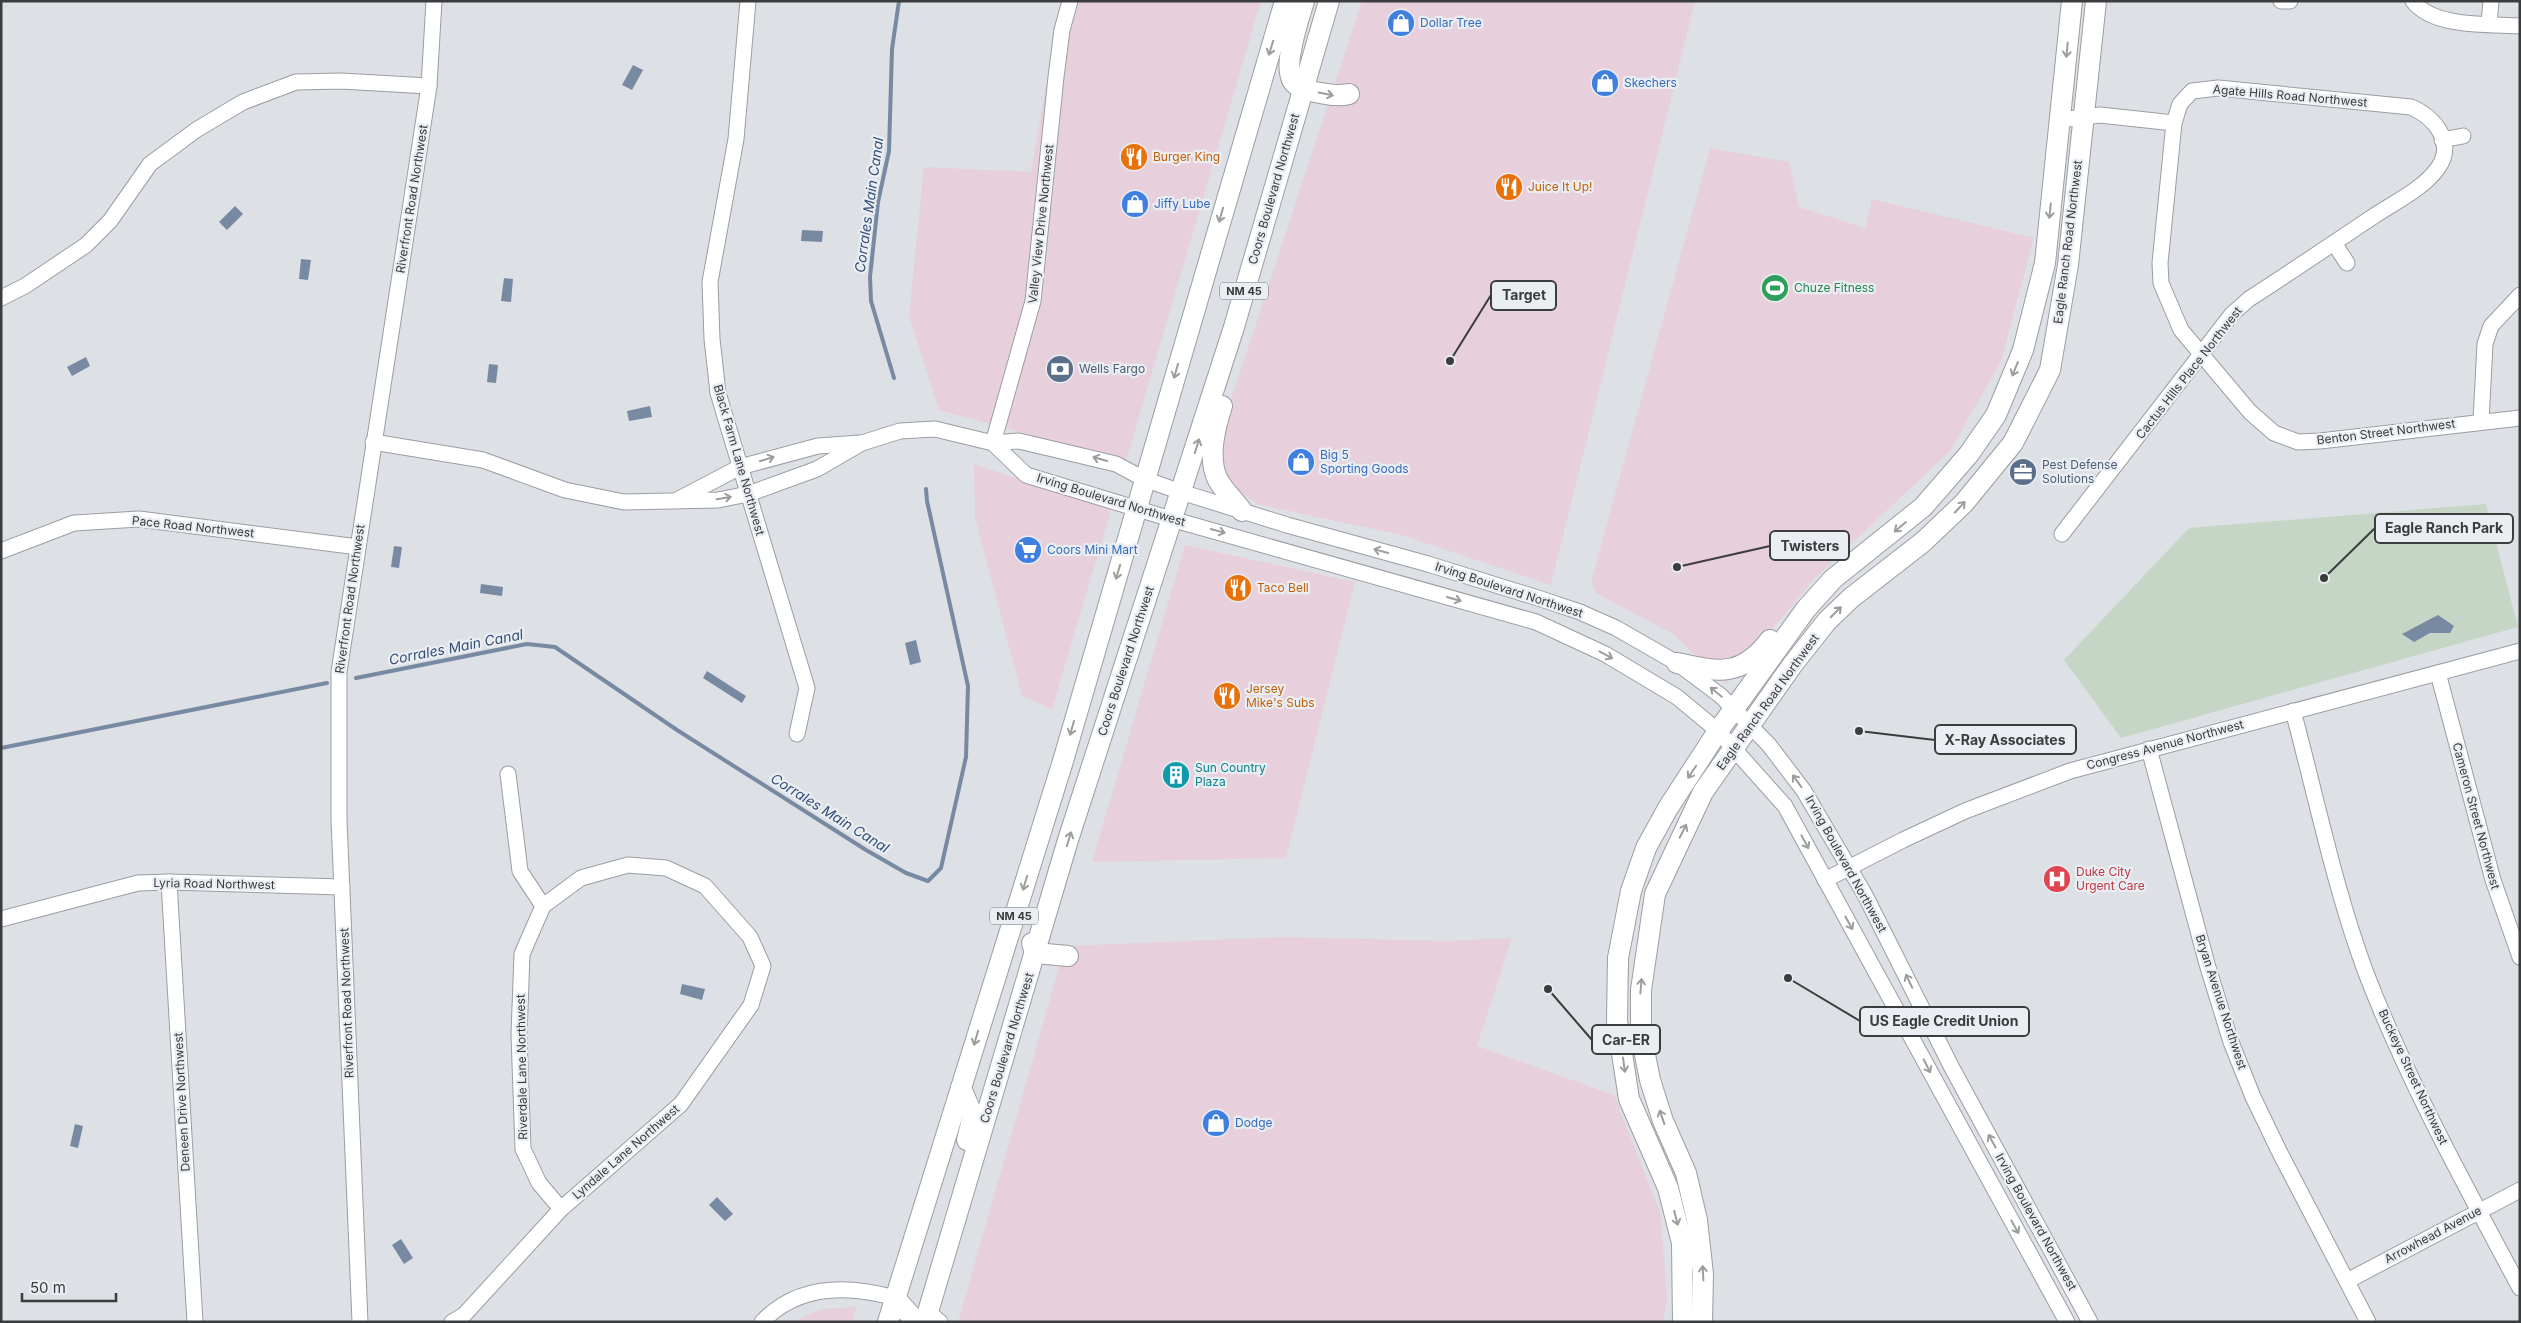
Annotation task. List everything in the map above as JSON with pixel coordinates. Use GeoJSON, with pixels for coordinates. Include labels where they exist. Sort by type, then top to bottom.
{"type":"FeatureCollection","features":[{"type":"Feature","properties":{"kind":"main road","name":"NM 45"},"geometry":{"type":"LineString","coordinates":[[888,1322],[1046,815],[1285,1]]}},
{"type":"Feature","properties":{"kind":"main road"},"geometry":{"type":"LineString","coordinates":[[1304,1],[1295,34],[1289,71],[1293,82],[1303,89],[1338,96],[1349,94]]}},
{"type":"Feature","properties":{"kind":"main road","name":"Coors Boulevard Northwest"},"geometry":{"type":"LineString","coordinates":[[926,1319],[1068,840],[1234,327],[1329,1]]}},
{"type":"Feature","properties":{"kind":"main road","name":"Eagle Ranch Road Northwest"},"geometry":{"type":"LineString","coordinates":[[1683,1322],[1682,1242],[1668,1188],[1629,1099],[1617,1021],[1617,982],[1625,913],[1644,856],[1668,808],[1718,731],[1815,597],[1854,562],[1923,508],[1969,454],[1996,415],[2022,350],[2045,263],[2072,1]]}},
{"type":"Feature","properties":{"kind":"main road","name":"Eagle Ranch Road Northwest"},"geometry":{"type":"LineString","coordinates":[[1702,1322],[1703,1274],[1697,1220],[1686,1173],[1663,1121],[1650,1080],[1640,1035],[1641,990],[1655,894],[1703,792],[1793,664],[1827,621],[1862,588],[1923,542],[1946,522],[2013,443],[2050,370],[2068,265],[2096,1]]}},
{"type":"Feature","properties":{"kind":"main road"},"geometry":{"type":"LineString","coordinates":[[1234,327],[1241,350],[1216,425],[1213,460],[1218,480],[1242,511]]}},
{"type":"Feature","properties":{"kind":"main road"},"geometry":{"type":"LineString","coordinates":[[1676,663],[1718,671],[1733,669],[1749,662],[1762,651],[1820,579],[1832,570],[1854,562]]}},
{"type":"Feature","properties":{"kind":"main road"},"geometry":{"type":"LineString","coordinates":[[1046,815],[1048,863],[1032,940],[1035,954],[1068,956]]}},
{"type":"Feature","properties":{"kind":"main road"},"geometry":{"type":"LineString","coordinates":[[895,1298],[911,1316],[926,1319],[923,1298],[974,1116],[961,1088]]}},
{"type":"Feature","properties":{"kind":"street","name":"Riverfront Road Northwest"},"geometry":{"type":"LineString","coordinates":[[360,1322],[342,887],[339,672],[429,86],[434,1]]}},
{"type":"Feature","properties":{"kind":"street","name":"Black Farm Lane Northwest"},"geometry":{"type":"LineString","coordinates":[[748,1],[736,139],[710,282],[712,339],[718,393],[807,688],[797,734]]}},
{"type":"Feature","properties":{"kind":"street","name":"Valley View Drive Northwest"},"geometry":{"type":"LineString","coordinates":[[993,443],[1033,301],[1056,77],[1062,30],[1070,1]]}},
{"type":"Feature","properties":{"kind":"street"},"geometry":{"type":"LineString","coordinates":[[2281,1],[2290,1]]}},
{"type":"Feature","properties":{"kind":"street"},"geometry":{"type":"LineString","coordinates":[[2413,1],[2424,12],[2438,19],[2520,26]]}},
{"type":"Feature","properties":{"kind":"street"},"geometry":{"type":"LineString","coordinates":[[2488,24],[2491,1]]}},
{"type":"Feature","properties":{"kind":"street"},"geometry":{"type":"LineString","coordinates":[[1,298],[25,286],[86,245],[110,221],[150,164],[196,130],[243,102],[296,82],[341,81],[429,86]]}},
{"type":"Feature","properties":{"kind":"street","name":"Agate Hills Road Northwest"},"geometry":{"type":"LineString","coordinates":[[2174,123],[2180,104],[2192,91],[2218,88],[2411,107],[2425,113],[2437,125],[2442,140]]}},
{"type":"Feature","properties":{"kind":"street"},"geometry":{"type":"LineString","coordinates":[[2060,120],[2100,115],[2174,123]]}},
{"type":"Feature","properties":{"kind":"street","name":"Benton Street Northwest"},"geometry":{"type":"LineString","coordinates":[[2174,123],[2160,262],[2161,283],[2181,330],[2250,412],[2274,432],[2298,442],[2520,418]]}},
{"type":"Feature","properties":{"kind":"street"},"geometry":{"type":"LineString","coordinates":[[2442,140],[2463,136]]}},
{"type":"Feature","properties":{"kind":"street","name":"Cactus Hills Place Northwest"},"geometry":{"type":"LineString","coordinates":[[2062,534],[2232,314],[2249,299],[2428,178],[2438,167],[2443,155],[2442,140]]}},
{"type":"Feature","properties":{"kind":"street"},"geometry":{"type":"LineString","coordinates":[[2334,243],[2347,263]]}},
{"type":"Feature","properties":{"kind":"street"},"geometry":{"type":"LineString","coordinates":[[2481,421],[2485,344],[2491,326],[2520,295]]}},
{"type":"Feature","properties":{"kind":"street"},"geometry":{"type":"LineString","coordinates":[[373,442],[483,460],[565,490],[589,497],[624,502],[718,500],[748,494],[817,469],[862,443],[900,431],[924,428],[947,431],[993,443]]}},
{"type":"Feature","properties":{"kind":"street","name":"Irving Boulevard Northwest"},"geometry":{"type":"LineString","coordinates":[[993,443],[1019,441],[1083,454],[1116,464],[1144,479],[1181,492],[1559,604],[1616,628],[1676,663],[1735,709],[1804,791],[1850,868],[1956,1075],[2090,1322]]}},
{"type":"Feature","properties":{"kind":"street"},"geometry":{"type":"LineString","coordinates":[[675,501],[740,467],[818,446],[862,443]]}},
{"type":"Feature","properties":{"kind":"street","name":"Irving Boulevard Northwest"},"geometry":{"type":"LineString","coordinates":[[993,443],[1026,475],[1137,509],[1536,622],[1605,654],[1664,688],[1718,731],[1735,747],[1785,806],[2067,1322]]}},
{"type":"Feature","properties":{"kind":"street","name":"Pace Road Northwest"},"geometry":{"type":"LineString","coordinates":[[1,551],[74,523],[139,519],[358,547]]}},
{"type":"Feature","properties":{"kind":"street","name":"Congress Avenue Northwest"},"geometry":{"type":"LineString","coordinates":[[1825,880],[1924,829],[1992,799],[2070,771],[2520,651]]}},
{"type":"Feature","properties":{"kind":"street","name":"Cameron Street Northwest"},"geometry":{"type":"LineString","coordinates":[[2438,673],[2493,880],[2520,957]]}},
{"type":"Feature","properties":{"kind":"street","name":"Buckeye Street Northwest"},"geometry":{"type":"LineString","coordinates":[[2293,711],[2346,908],[2365,970],[2412,1082],[2520,1288]]}},
{"type":"Feature","properties":{"kind":"street","name":"Bryan Avenue Northwest"},"geometry":{"type":"LineString","coordinates":[[2149,749],[2205,955],[2231,1042],[2253,1097],[2280,1153],[2368,1322]]}},
{"type":"Feature","properties":{"kind":"street"},"geometry":{"type":"LineString","coordinates":[[508,774],[520,871],[543,906]]}},
{"type":"Feature","properties":{"kind":"street","name":"Lyndale Lane Northwest"},"geometry":{"type":"LineString","coordinates":[[452,1322],[464,1315],[561,1209],[681,1104],[751,1005],[764,966],[750,937],[704,886],[666,868],[628,865],[581,878],[543,906]]}},
{"type":"Feature","properties":{"kind":"street","name":"Lyria Road Northwest"},"geometry":{"type":"LineString","coordinates":[[1,919],[138,884],[169,882],[342,887]]}},
{"type":"Feature","properties":{"kind":"street","name":"Deneen Drive Northwest"},"geometry":{"type":"LineString","coordinates":[[169,882],[195,1322]]}},
{"type":"Feature","properties":{"kind":"street","name":"Riverdale Lane Northwest"},"geometry":{"type":"LineString","coordinates":[[543,906],[522,954],[519,1036],[524,1149],[539,1183],[561,1209]]}},
{"type":"Feature","properties":{"kind":"street","name":"Arrowhead Avenue"},"geometry":{"type":"LineString","coordinates":[[2347,1281],[2520,1190]]}},
{"type":"Feature","properties":{"kind":"street"},"geometry":{"type":"LineString","coordinates":[[762,1322],[785,1304],[821,1291],[856,1289],[895,1298]]}},
{"type":"Feature","properties":{"kind":"shaded area"},"geometry":{"type":"Polygon","coordinates":[[[1061,1],[1261,1],[1126,461],[939,410],[909,316],[924,167],[1031,172],[1061,1]]]}},
{"type":"Feature","properties":{"kind":"shaded area"},"geometry":{"type":"Polygon","coordinates":[[[1362,1],[1695,1],[1551,585],[1402,535],[1257,504],[1224,479],[1220,433],[1362,1]]]}},
{"type":"Feature","properties":{"kind":"shaded area"},"geometry":{"type":"Polygon","coordinates":[[[1710,148],[1789,162],[1799,207],[1865,228],[1872,199],[2034,238],[2001,361],[1950,451],[1814,579],[1726,684],[1673,634],[1596,593],[1591,582],[1710,148]]]}},
{"type":"Feature","properties":{"kind":"shaded area"},"geometry":{"type":"Polygon","coordinates":[[[974,464],[1111,510],[1052,709],[1022,696],[975,518],[974,464]]]}},
{"type":"Feature","properties":{"kind":"shaded area","name":"Sun Country Plaza"},"geometry":{"type":"Polygon","coordinates":[[[1185,545],[1355,582],[1286,858],[1092,862],[1185,545]]]}},
{"type":"Feature","properties":{"kind":"shaded area"},"geometry":{"type":"Polygon","coordinates":[[[1283,937],[1446,941],[1512,938],[1477,1046],[1614,1095],[1660,1212],[1667,1297],[1663,1322],[958,1322],[1065,946],[1283,937]]]}},
{"type":"Feature","properties":{"kind":"shaded area"},"geometry":{"type":"Polygon","coordinates":[[[856,1307],[852,1322],[792,1322],[821,1309],[856,1307]]]}},
{"type":"Feature","properties":{"kind":"green space"},"geometry":{"type":"Polygon","coordinates":[[[2486,504],[2518,627],[2121,738],[2064,660],[2189,528],[2486,504]]]}},
{"type":"Feature","properties":{"kind":"water"},"geometry":{"type":"Polygon","coordinates":[[[633,65],[643,70],[632,90],[622,85],[633,65]]]}},
{"type":"Feature","properties":{"kind":"water"},"geometry":{"type":"Polygon","coordinates":[[[235,206],[243,214],[227,230],[219,222],[235,206]]]}},
{"type":"Feature","properties":{"kind":"water"},"geometry":{"type":"Polygon","coordinates":[[[802,230],[823,231],[822,242],[801,241],[802,230]]]}},
{"type":"Feature","properties":{"kind":"water"},"geometry":{"type":"Polygon","coordinates":[[[301,259],[311,260],[308,280],[299,279],[301,259]]]}},
{"type":"Feature","properties":{"kind":"water"},"geometry":{"type":"Polygon","coordinates":[[[504,278],[513,279],[511,302],[501,301],[504,278]]]}},
{"type":"Feature","properties":{"kind":"water"},"geometry":{"type":"Polygon","coordinates":[[[86,357],[90,366],[72,376],[67,367],[86,357]]]}},
{"type":"Feature","properties":{"kind":"water"},"geometry":{"type":"Polygon","coordinates":[[[489,364],[498,365],[496,383],[487,382],[489,364]]]}},
{"type":"Feature","properties":{"kind":"water"},"geometry":{"type":"Polygon","coordinates":[[[650,406],[652,417],[629,421],[627,411],[650,406]]]}},
{"type":"Feature","properties":{"kind":"water"},"geometry":{"type":"Polygon","coordinates":[[[394,546],[402,547],[399,568],[391,567],[394,546]]]}},
{"type":"Feature","properties":{"kind":"water"},"geometry":{"type":"Polygon","coordinates":[[[481,584],[503,587],[502,596],[480,593],[481,584]]]}},
{"type":"Feature","properties":{"kind":"water"},"geometry":{"type":"Polygon","coordinates":[[[2438,615],[2454,626],[2450,633],[2430,633],[2414,642],[2402,634],[2438,615]]]}},
{"type":"Feature","properties":{"kind":"water"},"geometry":{"type":"Polygon","coordinates":[[[916,640],[921,662],[910,665],[905,643],[916,640]]]}},
{"type":"Feature","properties":{"kind":"water"},"geometry":{"type":"Polygon","coordinates":[[[707,671],[746,696],[742,703],[703,678],[707,671]]]}},
{"type":"Feature","properties":{"kind":"water"},"geometry":{"type":"Polygon","coordinates":[[[682,984],[705,989],[702,1000],[680,994],[682,984]]]}},
{"type":"Feature","properties":{"kind":"water"},"geometry":{"type":"Polygon","coordinates":[[[75,1124],[83,1126],[78,1148],[70,1146],[75,1124]]]}},
{"type":"Feature","properties":{"kind":"water"},"geometry":{"type":"Polygon","coordinates":[[[717,1197],[733,1214],[725,1221],[709,1205],[717,1197]]]}},
{"type":"Feature","properties":{"kind":"water"},"geometry":{"type":"Polygon","coordinates":[[[401,1239],[413,1258],[404,1264],[392,1245],[401,1239]]]}},
{"type":"Feature","properties":{"kind":"waterway","name":"Corrales Main Canal"},"geometry":{"type":"LineString","coordinates":[[894,378],[871,301],[870,277],[878,202],[889,151],[892,49],[899,1]]}},
{"type":"Feature","properties":{"kind":"waterway","name":"Corrales Main Canal"},"geometry":{"type":"LineString","coordinates":[[356,678],[527,644],[555,647],[677,730],[866,850],[906,873],[928,881],[941,868],[966,757],[968,686],[927,501],[926,489]]}},
{"type":"Feature","properties":{"kind":"waterway","name":"Corrales Main Canal"},"geometry":{"type":"LineString","coordinates":[[1,748],[327,683]]}},
{"type":"Feature","properties":{"kind":"place","name":"Dollar Tree"},"geometry":{"type":"Point","coordinates":[1401,23]}},
{"type":"Feature","properties":{"kind":"place","name":"Skechers"},"geometry":{"type":"Point","coordinates":[1605,83]}},
{"type":"Feature","properties":{"kind":"place","name":"Burger King"},"geometry":{"type":"Point","coordinates":[1134,157]}},
{"type":"Feature","properties":{"kind":"place","name":"Juice It Up!"},"geometry":{"type":"Point","coordinates":[1509,187]}},
{"type":"Feature","properties":{"kind":"place","name":"Jiffy Lube"},"geometry":{"type":"Point","coordinates":[1135,204]}},
{"type":"Feature","properties":{"kind":"place","name":"Chuze Fitness"},"geometry":{"type":"Point","coordinates":[1775,288]}},
{"type":"Feature","properties":{"kind":"place","name":"Target"},"geometry":{"type":"Point","coordinates":[1450,361]}},
{"type":"Feature","properties":{"kind":"place","name":"Wells Fargo"},"geometry":{"type":"Point","coordinates":[1060,369]}},
{"type":"Feature","properties":{"kind":"place","name":"Big 5 Sporting Goods"},"geometry":{"type":"Point","coordinates":[1301,462]}},
{"type":"Feature","properties":{"kind":"place","name":"Pest Defense Solutions"},"geometry":{"type":"Point","coordinates":[2023,472]}},
{"type":"Feature","properties":{"kind":"place","name":"Coors Mini Mart"},"geometry":{"type":"Point","coordinates":[1028,550]}},
{"type":"Feature","properties":{"kind":"place","name":"Twisters"},"geometry":{"type":"Point","coordinates":[1677,567]}},
{"type":"Feature","properties":{"kind":"place","name":"Eagle Ranch Park"},"geometry":{"type":"Point","coordinates":[2324,578]}},
{"type":"Feature","properties":{"kind":"place","name":"Taco Bell"},"geometry":{"type":"Point","coordinates":[1238,588]}},
{"type":"Feature","properties":{"kind":"place","name":"Jersey Mike's Subs"},"geometry":{"type":"Point","coordinates":[1227,696]}},
{"type":"Feature","properties":{"kind":"place","name":"X-Ray Associates"},"geometry":{"type":"Point","coordinates":[1859,731]}},
{"type":"Feature","properties":{"kind":"place","name":"Sun Country Plaza"},"geometry":{"type":"Point","coordinates":[1176,775]}},
{"type":"Feature","properties":{"kind":"place","name":"Duke City Urgent Care"},"geometry":{"type":"Point","coordinates":[2057,879]}},
{"type":"Feature","properties":{"kind":"place","name":"US Eagle Credit Union"},"geometry":{"type":"Point","coordinates":[1788,978]}},
{"type":"Feature","properties":{"kind":"place","name":"Car-ER"},"geometry":{"type":"Point","coordinates":[1548,989]}},
{"type":"Feature","properties":{"kind":"place","name":"Dodge"},"geometry":{"type":"Point","coordinates":[1216,1123]}}]}
